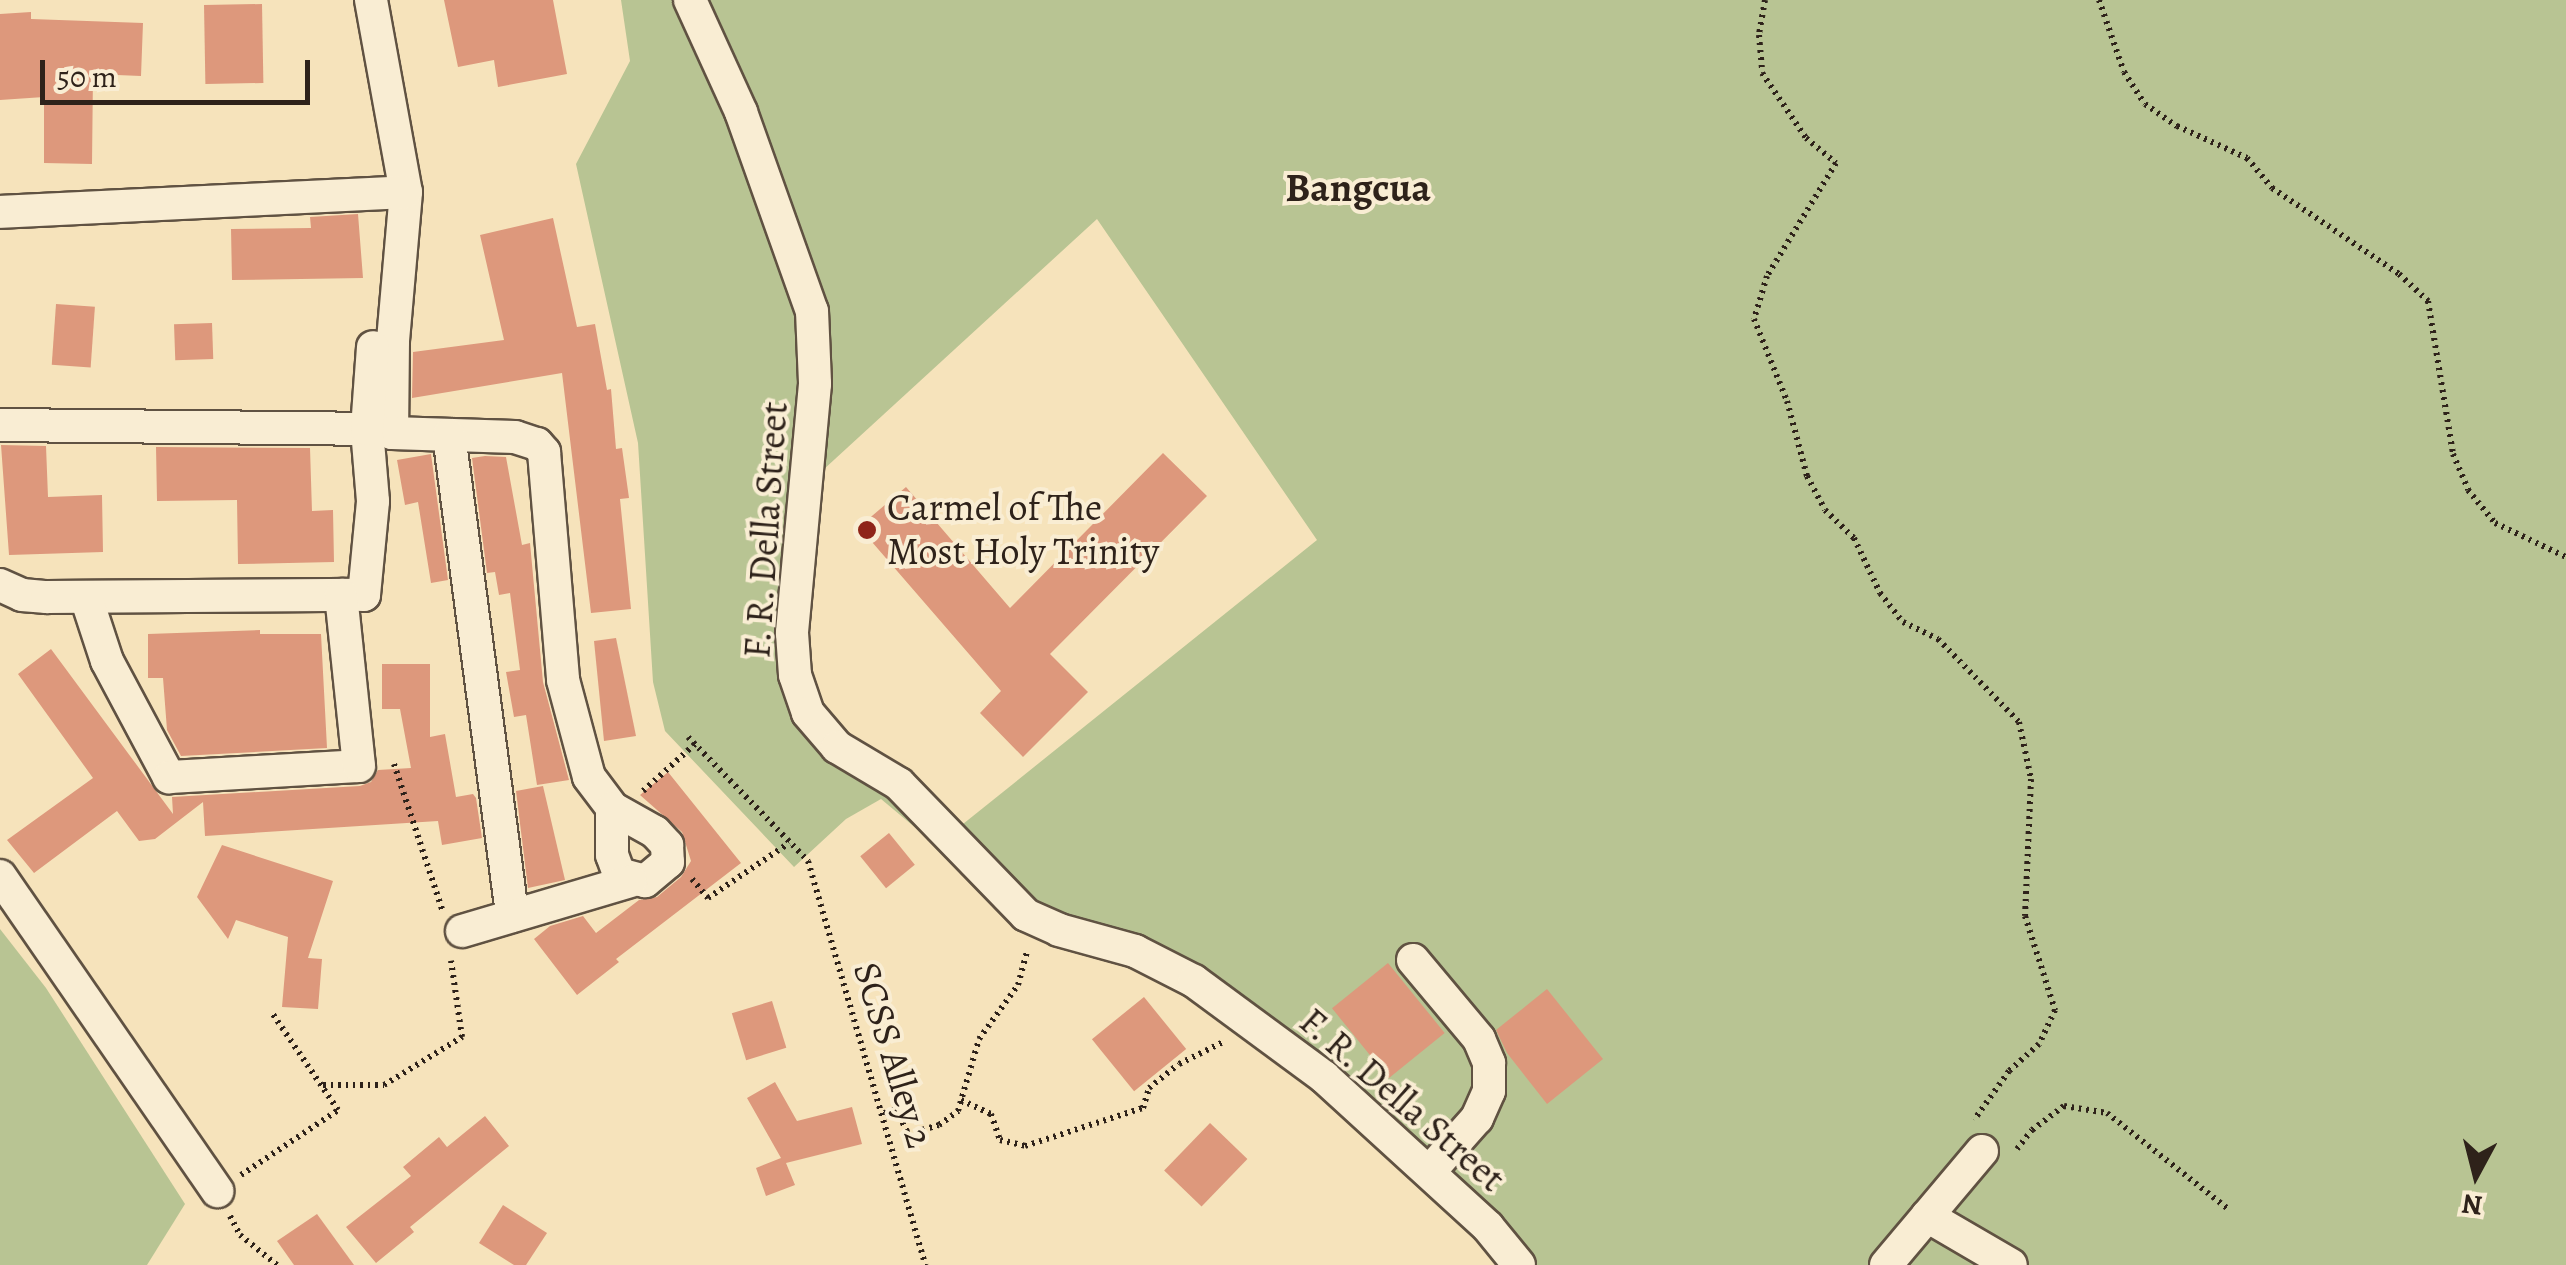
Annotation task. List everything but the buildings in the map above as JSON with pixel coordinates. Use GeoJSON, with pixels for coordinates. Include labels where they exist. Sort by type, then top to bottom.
{"type":"FeatureCollection","features":[{"type":"Feature","properties":{"kind":"street"},"geometry":{"type":"LineString","coordinates":[[371,0],[398,193],[392,433],[527,439],[544,452],[562,680],[589,777],[616,810],[655,832],[669,852],[668,862],[644,881],[630,880],[452,931]]}},
{"type":"Feature","properties":{"kind":"street","name":"F. R. Della Street"},"geometry":{"type":"LineString","coordinates":[[690,0],[741,112],[812,311],[816,341],[812,443],[792,633],[801,698],[822,732],[899,784],[1039,924],[1135,951],[1194,981],[1324,1078],[1488,1227],[1519,1265]]}},
{"type":"Feature","properties":{"kind":"street"},"geometry":{"type":"LineString","coordinates":[[0,212],[398,193]]}},
{"type":"Feature","properties":{"kind":"street"},"geometry":{"type":"LineString","coordinates":[[7,592],[86,597],[364,595],[373,501],[367,429],[398,193]]}},
{"type":"Feature","properties":{"kind":"street"},"geometry":{"type":"LineString","coordinates":[[0,425],[367,429]]}},
{"type":"Feature","properties":{"kind":"street"},"geometry":{"type":"LineString","coordinates":[[449,434],[512,916]]}},
{"type":"Feature","properties":{"kind":"street"},"geometry":{"type":"LineString","coordinates":[[86,597],[107,660],[169,777],[358,766],[341,595]]}},
{"type":"Feature","properties":{"kind":"street"},"geometry":{"type":"LineString","coordinates":[[616,810],[612,855],[618,874],[630,880]]}},
{"type":"Feature","properties":{"kind":"street"},"geometry":{"type":"LineString","coordinates":[[0,876],[217,1191]]}},
{"type":"Feature","properties":{"kind":"street"},"geometry":{"type":"LineString","coordinates":[[1413,960],[1479,1039],[1489,1063],[1489,1091],[1477,1118],[1429,1172]]}},
{"type":"Feature","properties":{"kind":"street"},"geometry":{"type":"LineString","coordinates":[[1886,1265],[1927,1216],[1972,1142]]}},
{"type":"Feature","properties":{"kind":"street"},"geometry":{"type":"LineString","coordinates":[[1927,1216],[2011,1265]]}},
{"type":"Feature","properties":{"kind":"path"},"geometry":{"type":"LineString","coordinates":[[1765,0],[1759,34],[1762,73],[1806,138],[1836,163],[1766,276],[1754,319],[1787,402],[1807,476],[1825,510],[1854,538],[1880,593],[1903,622],[1938,639],[2020,722],[2030,779],[2026,916],[2055,1010],[2039,1044],[2009,1071],[1972,1142],[2004,1165],[2032,1130],[2064,1106],[2107,1113],[2228,1209]]}},
{"type":"Feature","properties":{"kind":"path"},"geometry":{"type":"LineString","coordinates":[[2099,0],[2124,72],[2145,104],[2176,126],[2247,158],[2272,188],[2399,274],[2428,302],[2454,454],[2468,490],[2495,523],[2566,557]]}},
{"type":"Feature","properties":{"kind":"path"},"geometry":{"type":"LineString","coordinates":[[616,810],[692,740],[789,843],[708,898]]}},
{"type":"Feature","properties":{"kind":"path"},"geometry":{"type":"LineString","coordinates":[[323,1085],[384,1084],[462,1037],[452,931],[394,763],[358,766]]}},
{"type":"Feature","properties":{"kind":"path","name":"SCSS Alley 2"},"geometry":{"type":"LineString","coordinates":[[789,843],[808,861],[925,1265]]}},
{"type":"Feature","properties":{"kind":"path"},"geometry":{"type":"LineString","coordinates":[[884,1113],[896,1109],[908,1134],[939,1126],[958,1111],[979,1039],[1018,986],[1039,924]]}},
{"type":"Feature","properties":{"kind":"path"},"geometry":{"type":"LineString","coordinates":[[272,1013],[338,1110],[217,1191],[240,1235],[277,1265]]}},
{"type":"Feature","properties":{"kind":"path"},"geometry":{"type":"LineString","coordinates":[[961,1100],[991,1114],[1000,1140],[1024,1146],[1143,1108],[1149,1088],[1178,1064],[1255,1026]]}},
{"type":"Feature","properties":{"kind":"green space"},"geometry":{"type":"Polygon","coordinates":[[[621,0],[2566,0],[2566,1265],[1499,1265],[1475,1229],[1315,1089],[1227,1022],[1146,974],[1077,946],[984,885],[881,799],[846,819],[794,867],[665,731],[653,682],[638,443],[576,164],[630,61],[621,0]],[[1097,219],[823,470],[805,662],[817,695],[852,736],[906,767],[963,824],[1317,540],[1097,219]]]}},
{"type":"Feature","properties":{"kind":"green space"},"geometry":{"type":"Polygon","coordinates":[[[0,929],[46,988],[185,1204],[147,1265],[0,1265],[0,929]]]}},
{"type":"Feature","properties":{"kind":"place","name":"Carmel of The Most Holy Trinity"},"geometry":{"type":"Point","coordinates":[867,530]}},
{"type":"Feature","properties":{"kind":"district","name":"Bangcua"},"geometry":{"type":"Point","coordinates":[1358,188]}}]}
